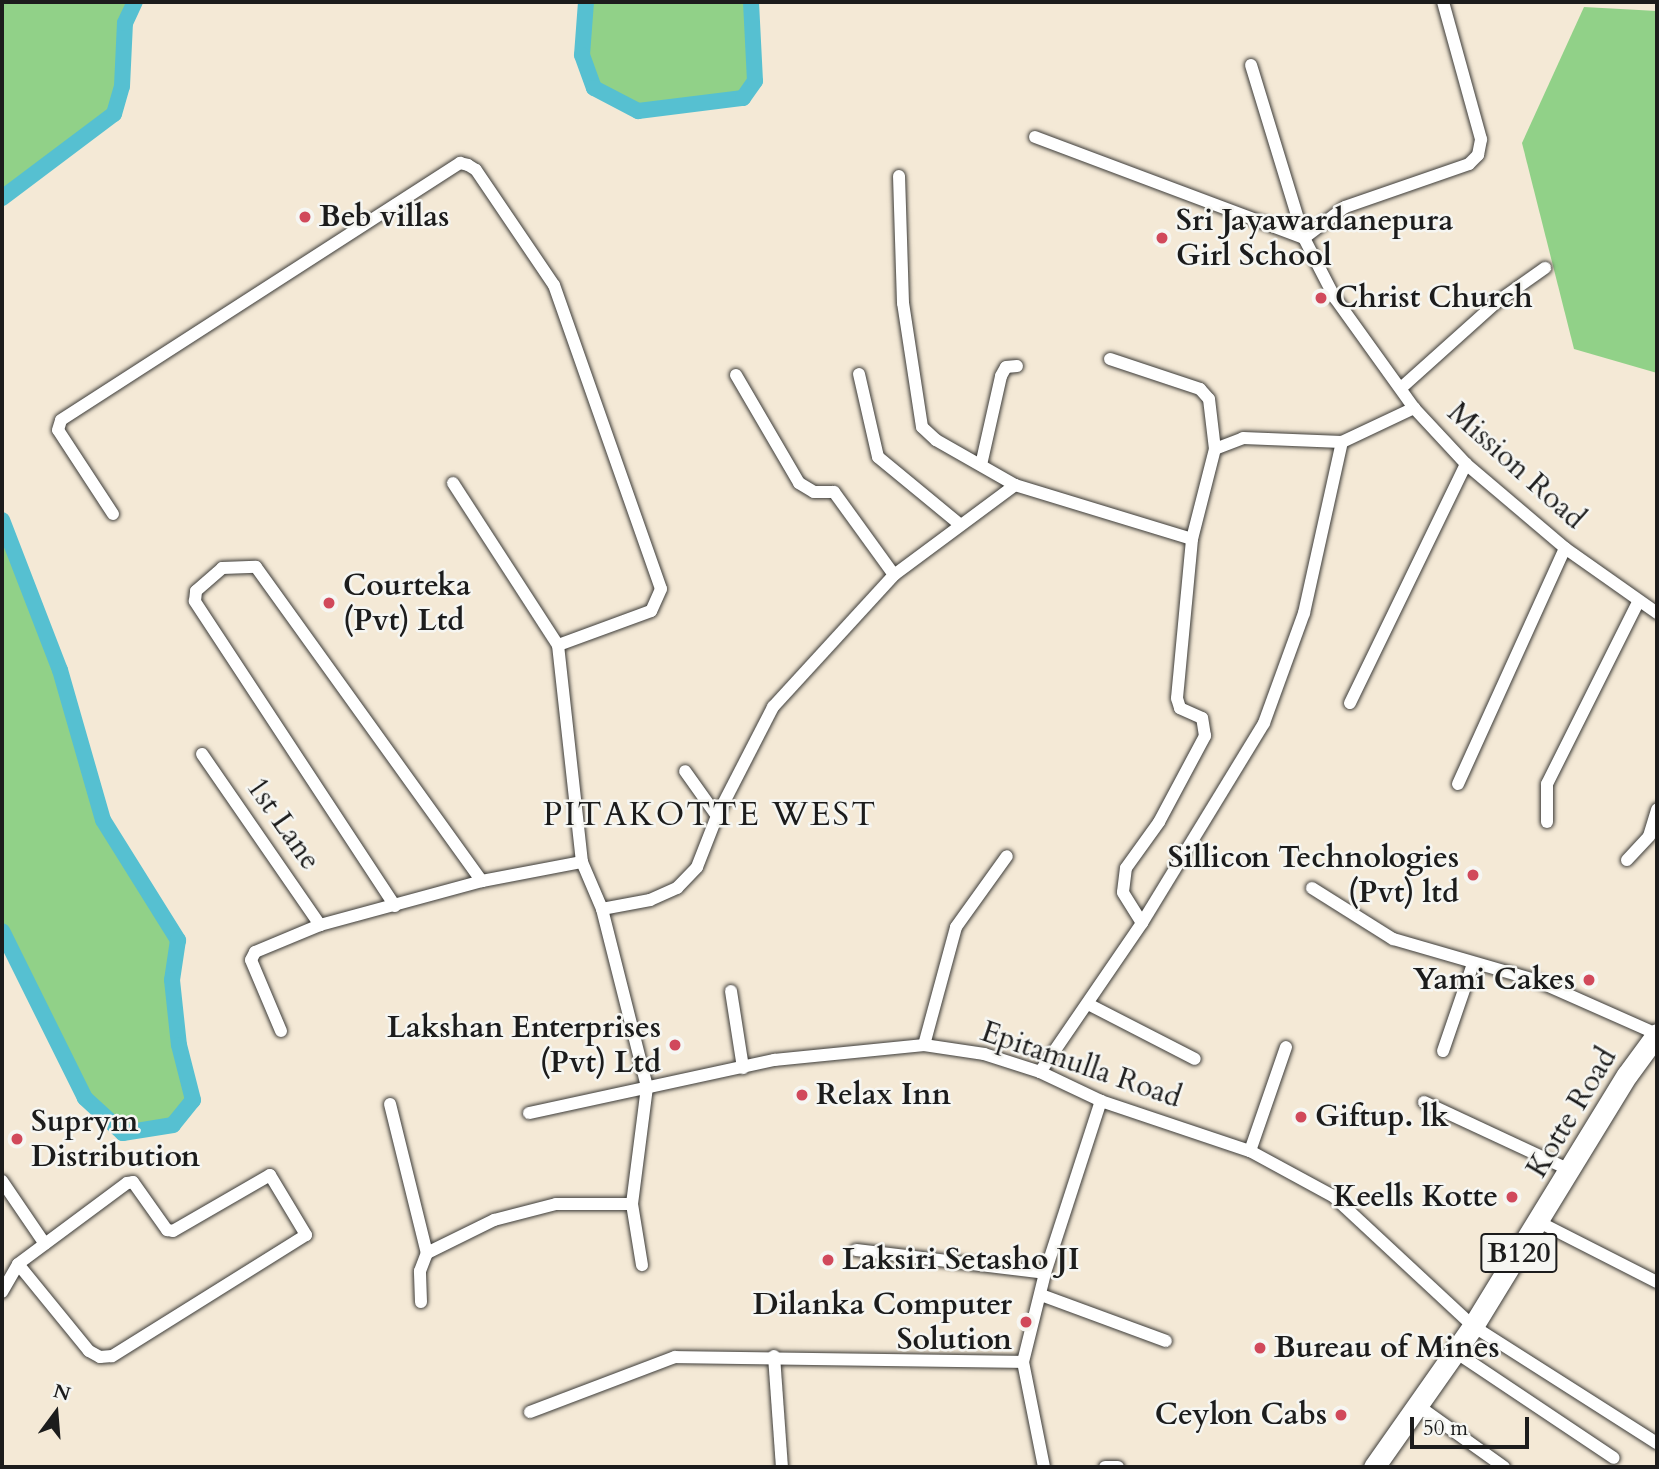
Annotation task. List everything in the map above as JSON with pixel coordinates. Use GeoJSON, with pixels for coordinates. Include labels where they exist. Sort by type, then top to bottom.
{"type":"FeatureCollection","features":[{"type":"Feature","properties":{"kind":"main road","name":"Kotte Road"},"geometry":{"type":"LineString","coordinates":[[1374,1467],[1473,1326],[1573,1171],[1627,1075],[1657,1034]]}},
{"type":"Feature","properties":{"kind":"street"},"geometry":{"type":"LineString","coordinates":[[1035,137],[1304,238],[1345,207],[1469,164],[1478,155],[1481,139],[1443,2]]}},
{"type":"Feature","properties":{"kind":"street","name":"Mission Road"},"geometry":{"type":"LineString","coordinates":[[1251,65],[1304,238],[1335,298],[1414,408],[1466,464],[1565,548],[1657,613]]}},
{"type":"Feature","properties":{"kind":"street"},"geometry":{"type":"LineString","coordinates":[[113,514],[58,430],[61,420],[460,163],[468,165],[554,285],[661,589],[651,611],[558,646]]}},
{"type":"Feature","properties":{"kind":"street"},"geometry":{"type":"LineString","coordinates":[[899,176],[903,303],[922,427],[981,466],[1016,485],[1192,539]]}},
{"type":"Feature","properties":{"kind":"street"},"geometry":{"type":"LineString","coordinates":[[1401,388],[1497,302],[1545,268]]}},
{"type":"Feature","properties":{"kind":"street"},"geometry":{"type":"LineString","coordinates":[[1110,359],[1200,389],[1209,399],[1215,449],[1192,539],[1177,698],[1180,708],[1202,718],[1205,736],[1122,881],[1123,892],[1142,923]]}},
{"type":"Feature","properties":{"kind":"street"},"geometry":{"type":"LineString","coordinates":[[981,466],[1001,376],[1006,367],[1017,366]]}},
{"type":"Feature","properties":{"kind":"street"},"geometry":{"type":"LineString","coordinates":[[859,374],[878,457],[958,523]]}},
{"type":"Feature","properties":{"kind":"street"},"geometry":{"type":"LineString","coordinates":[[736,375],[799,483],[814,492],[834,492],[894,575]]}},
{"type":"Feature","properties":{"kind":"street"},"geometry":{"type":"LineString","coordinates":[[1215,449],[1243,438],[1342,442],[1414,408]]}},
{"type":"Feature","properties":{"kind":"street"},"geometry":{"type":"LineString","coordinates":[[1040,1072],[1142,923],[1264,723],[1304,612],[1342,442]]}},
{"type":"Feature","properties":{"kind":"street"},"geometry":{"type":"LineString","coordinates":[[1350,703],[1466,464]]}},
{"type":"Feature","properties":{"kind":"street"},"geometry":{"type":"LineString","coordinates":[[453,483],[558,646],[582,862],[602,909],[648,1087],[632,1204],[642,1265]]}},
{"type":"Feature","properties":{"kind":"street"},"geometry":{"type":"LineString","coordinates":[[602,909],[650,900],[677,888],[697,867],[717,816],[773,707],[894,575],[958,523],[1016,485]]}},
{"type":"Feature","properties":{"kind":"street"},"geometry":{"type":"LineString","coordinates":[[1458,784],[1565,548]]}},
{"type":"Feature","properties":{"kind":"street"},"geometry":{"type":"LineString","coordinates":[[395,906],[195,601],[196,591],[222,568],[256,567],[482,881]]}},
{"type":"Feature","properties":{"kind":"street"},"geometry":{"type":"LineString","coordinates":[[1547,822],[1547,784],[1639,601]]}},
{"type":"Feature","properties":{"kind":"street","name":"1st Lane"},"geometry":{"type":"LineString","coordinates":[[202,754],[320,925]]}},
{"type":"Feature","properties":{"kind":"street"},"geometry":{"type":"LineString","coordinates":[[685,771],[717,816]]}},
{"type":"Feature","properties":{"kind":"street"},"geometry":{"type":"LineString","coordinates":[[1627,860],[1649,836],[1657,809]]}},
{"type":"Feature","properties":{"kind":"street"},"geometry":{"type":"LineString","coordinates":[[924,1045],[956,927],[1007,856]]}},
{"type":"Feature","properties":{"kind":"street"},"geometry":{"type":"LineString","coordinates":[[281,1031],[251,960],[255,953],[320,925],[482,881],[582,862]]}},
{"type":"Feature","properties":{"kind":"street"},"geometry":{"type":"LineString","coordinates":[[1312,888],[1394,939],[1535,980],[1657,1034]]}},
{"type":"Feature","properties":{"kind":"street"},"geometry":{"type":"LineString","coordinates":[[1443,1051],[1473,964]]}},
{"type":"Feature","properties":{"kind":"street"},"geometry":{"type":"LineString","coordinates":[[731,992],[743,1068]]}},
{"type":"Feature","properties":{"kind":"street"},"geometry":{"type":"LineString","coordinates":[[1088,1004],[1195,1059]]}},
{"type":"Feature","properties":{"kind":"street","name":"Epitamulla Road"},"geometry":{"type":"LineString","coordinates":[[529,1113],[774,1060],[924,1045],[984,1054],[1040,1072],[1101,1101],[1250,1150],[1333,1196],[1473,1326],[1657,1443]]}},
{"type":"Feature","properties":{"kind":"street"},"geometry":{"type":"LineString","coordinates":[[1250,1150],[1286,1047]]}},
{"type":"Feature","properties":{"kind":"street"},"geometry":{"type":"LineString","coordinates":[[1044,1467],[1023,1362],[1045,1273],[1101,1101]]}},
{"type":"Feature","properties":{"kind":"street"},"geometry":{"type":"LineString","coordinates":[[1424,1102],[1573,1171]]}},
{"type":"Feature","properties":{"kind":"street"},"geometry":{"type":"LineString","coordinates":[[390,1104],[427,1254],[420,1271],[421,1302]]}},
{"type":"Feature","properties":{"kind":"street"},"geometry":{"type":"LineString","coordinates":[[2,1292],[18,1264],[127,1183],[133,1182],[167,1230],[173,1231],[270,1175],[306,1235],[112,1356],[100,1357],[89,1351],[18,1264]]}},
{"type":"Feature","properties":{"kind":"street"},"geometry":{"type":"LineString","coordinates":[[2,1181],[45,1244]]}},
{"type":"Feature","properties":{"kind":"street"},"geometry":{"type":"LineString","coordinates":[[427,1254],[494,1220],[556,1204],[632,1204]]}},
{"type":"Feature","properties":{"kind":"street"},"geometry":{"type":"LineString","coordinates":[[1539,1222],[1657,1282]]}},
{"type":"Feature","properties":{"kind":"street"},"geometry":{"type":"LineString","coordinates":[[856,1250],[1045,1273]]}},
{"type":"Feature","properties":{"kind":"street"},"geometry":{"type":"LineString","coordinates":[[1041,1295],[1166,1341]]}},
{"type":"Feature","properties":{"kind":"street"},"geometry":{"type":"LineString","coordinates":[[1454,1351],[1614,1458]]}},
{"type":"Feature","properties":{"kind":"street"},"geometry":{"type":"LineString","coordinates":[[530,1412],[675,1357],[774,1356],[1023,1362]]}},
{"type":"Feature","properties":{"kind":"street"},"geometry":{"type":"LineString","coordinates":[[774,1356],[782,1467]]}},
{"type":"Feature","properties":{"kind":"street"},"geometry":{"type":"LineString","coordinates":[[1417,1405],[1504,1467]]}},
{"type":"Feature","properties":{"kind":"street"},"geometry":{"type":"LineString","coordinates":[[1105,1467],[1118,1467]]}},
{"type":"Feature","properties":{"kind":"green space"},"geometry":{"type":"Polygon","coordinates":[[[2,2],[135,2],[125,23],[122,86],[114,114],[2,198],[2,2]]]}},
{"type":"Feature","properties":{"kind":"green space"},"geometry":{"type":"Polygon","coordinates":[[[586,2],[751,2],[755,81],[743,98],[638,111],[594,88],[582,55],[586,2]]]}},
{"type":"Feature","properties":{"kind":"green space"},"geometry":{"type":"Polygon","coordinates":[[[1584,7],[1657,11],[1657,373],[1574,349],[1522,143],[1584,7]]]}},
{"type":"Feature","properties":{"kind":"green space"},"geometry":{"type":"Polygon","coordinates":[[[2,520],[60,670],[103,820],[178,940],[172,980],[179,1045],[193,1100],[173,1125],[123,1133],[85,1098],[2,931],[2,520]]]}},
{"type":"Feature","properties":{"kind":"waterway"},"geometry":{"type":"LineString","coordinates":[[2,198],[114,114],[122,86],[125,23],[135,2]]}},
{"type":"Feature","properties":{"kind":"waterway"},"geometry":{"type":"LineString","coordinates":[[586,2],[582,55],[594,88],[638,111],[743,98],[755,81],[751,2]]}},
{"type":"Feature","properties":{"kind":"waterway"},"geometry":{"type":"LineString","coordinates":[[2,520],[60,670],[103,820],[178,940],[172,980],[179,1045],[193,1100],[173,1125],[123,1133],[85,1098],[2,931]]}},
{"type":"Feature","properties":{"kind":"place","name":"Beb villas"},"geometry":{"type":"Point","coordinates":[305,217]}},
{"type":"Feature","properties":{"kind":"place","name":"Sri Jayawardanepura Girl School"},"geometry":{"type":"Point","coordinates":[1162,238]}},
{"type":"Feature","properties":{"kind":"place","name":"Christ Church"},"geometry":{"type":"Point","coordinates":[1321,298]}},
{"type":"Feature","properties":{"kind":"place","name":"Courteka (Pvt) Ltd"},"geometry":{"type":"Point","coordinates":[329,603]}},
{"type":"Feature","properties":{"kind":"place","name":"Sillicon Technologies (Pvt) ltd"},"geometry":{"type":"Point","coordinates":[1473,875]}},
{"type":"Feature","properties":{"kind":"place","name":"Yami Cakes"},"geometry":{"type":"Point","coordinates":[1589,980]}},
{"type":"Feature","properties":{"kind":"place","name":"Lakshan Enterprises (Pvt) Ltd"},"geometry":{"type":"Point","coordinates":[675,1045]}},
{"type":"Feature","properties":{"kind":"place","name":"Relax Inn"},"geometry":{"type":"Point","coordinates":[802,1095]}},
{"type":"Feature","properties":{"kind":"place","name":"Giftup. lk"},"geometry":{"type":"Point","coordinates":[1301,1117]}},
{"type":"Feature","properties":{"kind":"place","name":"Suprym Distribution"},"geometry":{"type":"Point","coordinates":[17,1139]}},
{"type":"Feature","properties":{"kind":"place","name":"Keells Kotte"},"geometry":{"type":"Point","coordinates":[1512,1197]}},
{"type":"Feature","properties":{"kind":"place","name":"Laksiri Setasho JI"},"geometry":{"type":"Point","coordinates":[828,1260]}},
{"type":"Feature","properties":{"kind":"place","name":"Dilanka Computer Solution"},"geometry":{"type":"Point","coordinates":[1026,1322]}},
{"type":"Feature","properties":{"kind":"place","name":"Bureau of Mines"},"geometry":{"type":"Point","coordinates":[1260,1348]}},
{"type":"Feature","properties":{"kind":"place","name":"Ceylon Cabs"},"geometry":{"type":"Point","coordinates":[1341,1415]}},
{"type":"Feature","properties":{"kind":"district","name":"PITAKOTTE WEST"},"geometry":{"type":"Point","coordinates":[710,815]}}]}
